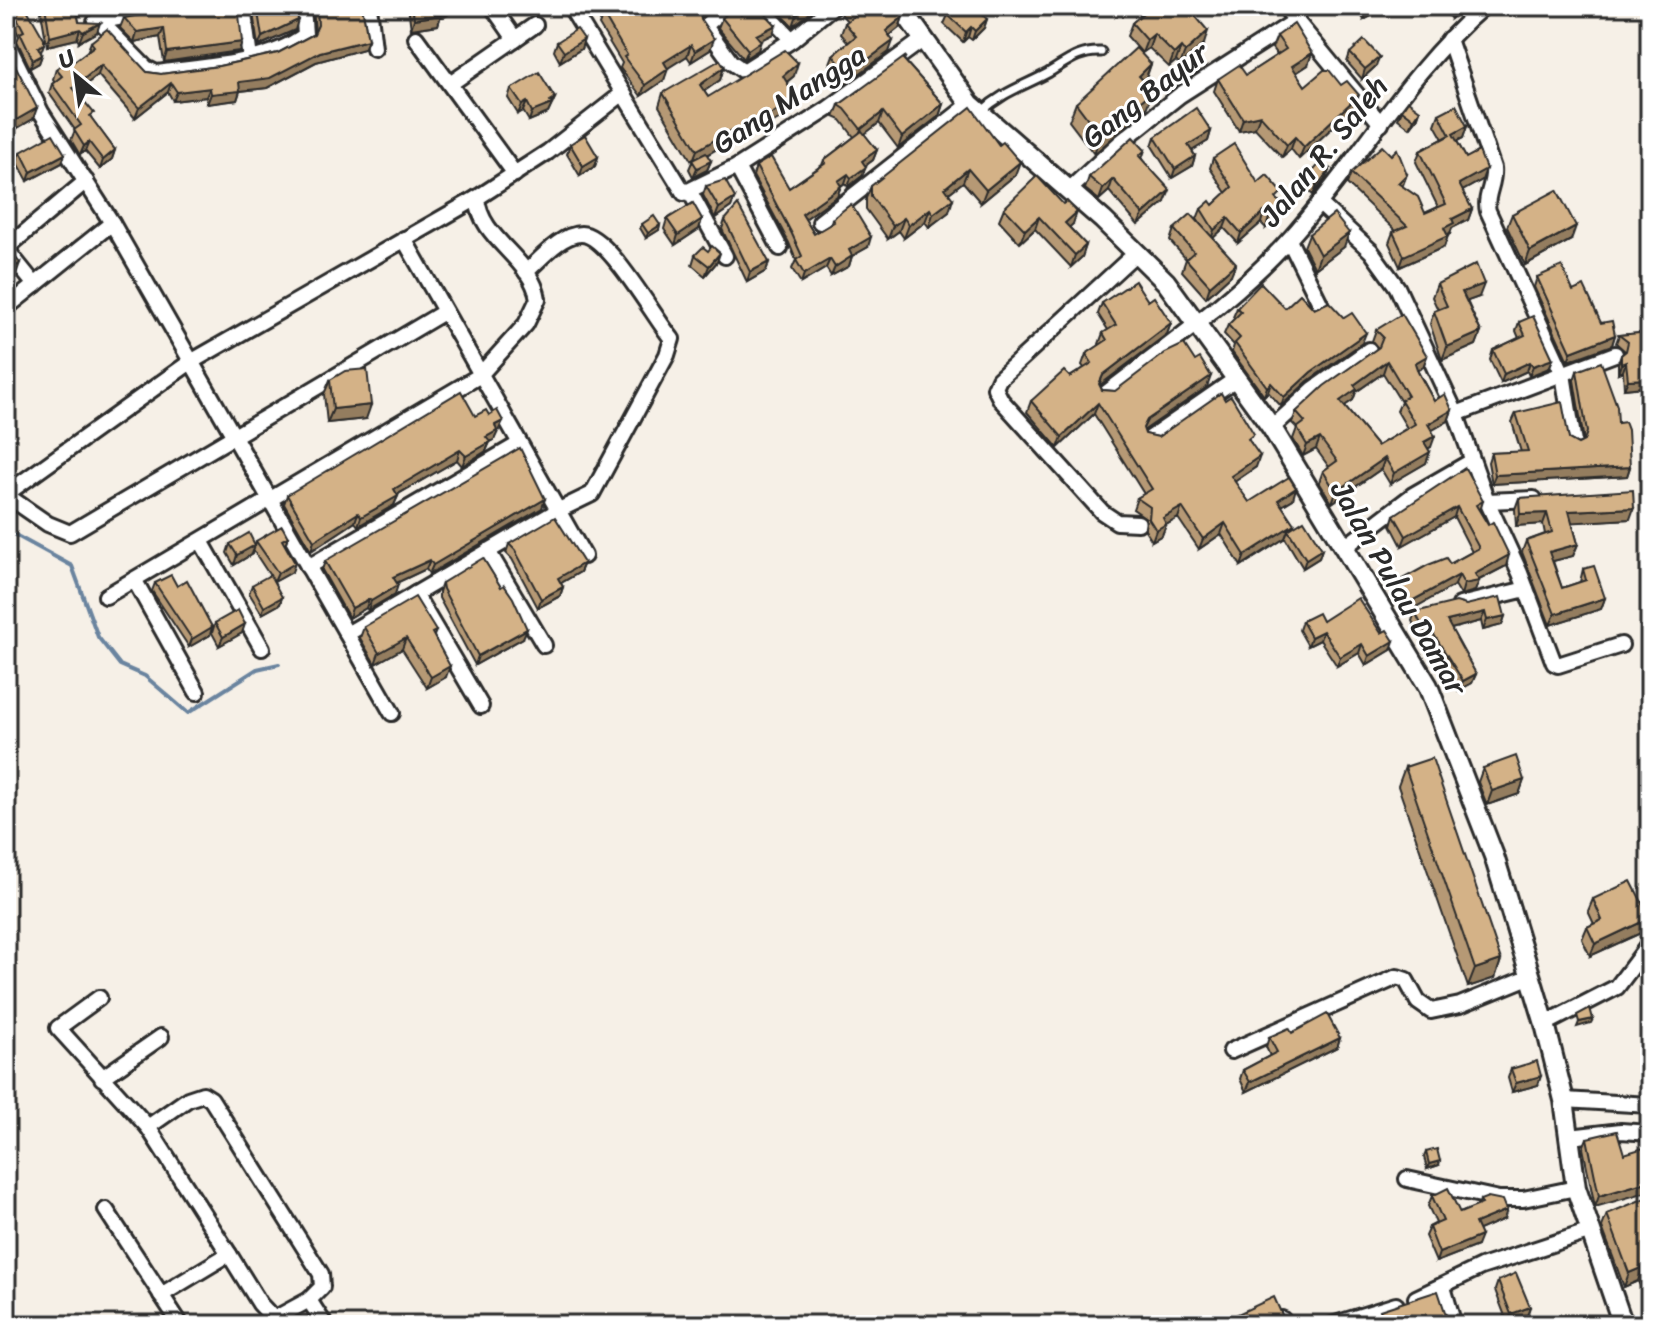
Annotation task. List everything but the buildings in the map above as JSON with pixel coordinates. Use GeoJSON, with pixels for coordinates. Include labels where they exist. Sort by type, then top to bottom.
{"type":"FeatureCollection","features":[{"type":"Feature","properties":{"kind":"street"},"geometry":{"type":"LineString","coordinates":[[83,24],[186,6]]}},
{"type":"Feature","properties":{"kind":"street"},"geometry":{"type":"LineString","coordinates":[[243,6],[250,59]]}},
{"type":"Feature","properties":{"kind":"street"},"geometry":{"type":"LineString","coordinates":[[100,21],[146,68],[156,73],[250,59],[304,36],[303,6]]}},
{"type":"Feature","properties":{"kind":"street"},"geometry":{"type":"LineString","coordinates":[[369,6],[374,48]]}},
{"type":"Feature","properties":{"kind":"street"},"geometry":{"type":"LineString","coordinates":[[492,6],[515,39]]}},
{"type":"Feature","properties":{"kind":"street"},"geometry":{"type":"LineString","coordinates":[[570,6],[725,256]]}},
{"type":"Feature","properties":{"kind":"street"},"geometry":{"type":"LineString","coordinates":[[728,6],[705,26],[731,62],[748,70],[792,40],[833,6]]}},
{"type":"Feature","properties":{"kind":"street"},"geometry":{"type":"LineString","coordinates":[[760,6],[792,40]]}},
{"type":"Feature","properties":{"kind":"street","name":"Jalan Pulau Damar"},"geometry":{"type":"LineString","coordinates":[[900,6],[921,41],[975,108],[1069,190],[1166,282],[1272,428],[1413,659],[1447,729],[1494,856],[1545,1024],[1567,1120],[1576,1188],[1623,1325]]}},
{"type":"Feature","properties":{"kind":"street"},"geometry":{"type":"LineString","coordinates":[[1284,6],[1381,124]]}},
{"type":"Feature","properties":{"kind":"street","name":"Jalan R. Saleh"},"geometry":{"type":"LineString","coordinates":[[1105,394],[1196,321],[1289,240],[1449,39],[1484,6]]}},
{"type":"Feature","properties":{"kind":"street","name":"Gang Bayur"},"geometry":{"type":"LineString","coordinates":[[1069,190],[1121,142],[1180,95],[1297,20]]}},
{"type":"Feature","properties":{"kind":"street"},"geometry":{"type":"LineString","coordinates":[[450,84],[535,25]]}},
{"type":"Feature","properties":{"kind":"street"},"geometry":{"type":"LineString","coordinates":[[416,38],[515,174]]}},
{"type":"Feature","properties":{"kind":"street"},"geometry":{"type":"LineString","coordinates":[[1449,39],[1493,168],[1494,176],[1486,200],[1488,211],[1563,374],[1574,443]]}},
{"type":"Feature","properties":{"kind":"street"},"geometry":{"type":"LineString","coordinates":[[6,41],[41,112],[112,223],[231,437],[392,713]]}},
{"type":"Feature","properties":{"kind":"street","name":"Gang Mangga"},"geometry":{"type":"LineString","coordinates":[[686,192],[737,167],[828,109],[921,41]]}},
{"type":"Feature","properties":{"kind":"street"},"geometry":{"type":"LineString","coordinates":[[444,312],[70,533],[48,524],[6,495],[189,363],[477,198],[515,174],[622,94]]}},
{"type":"Feature","properties":{"kind":"street"},"geometry":{"type":"LineString","coordinates":[[820,222],[975,108]]}},
{"type":"Feature","properties":{"kind":"street"},"geometry":{"type":"LineString","coordinates":[[737,167],[780,248]]}},
{"type":"Feature","properties":{"kind":"street"},"geometry":{"type":"LineString","coordinates":[[35,285],[10,254],[10,245],[86,181]]}},
{"type":"Feature","properties":{"kind":"street"},"geometry":{"type":"LineString","coordinates":[[106,596],[479,376],[535,311],[537,290],[526,272],[488,228],[477,198]]}},
{"type":"Feature","properties":{"kind":"street"},"geometry":{"type":"LineString","coordinates":[[1320,204],[1385,269],[1456,414],[1487,501],[1526,589],[1554,664],[1621,645]]}},
{"type":"Feature","properties":{"kind":"street"},"geometry":{"type":"LineString","coordinates":[[6,308],[112,223]]}},
{"type":"Feature","properties":{"kind":"street"},"geometry":{"type":"LineString","coordinates":[[347,634],[557,511],[592,494],[667,355],[672,339],[601,240],[581,234],[564,240],[526,272]]}},
{"type":"Feature","properties":{"kind":"street"},"geometry":{"type":"LineString","coordinates":[[404,239],[479,376],[584,556]]}},
{"type":"Feature","properties":{"kind":"street"},"geometry":{"type":"LineString","coordinates":[[1289,240],[1320,303]]}},
{"type":"Feature","properties":{"kind":"street"},"geometry":{"type":"LineString","coordinates":[[1137,252],[1072,316],[999,379],[995,388],[1001,400],[1102,512],[1117,522],[1138,523]]}},
{"type":"Feature","properties":{"kind":"street"},"geometry":{"type":"LineString","coordinates":[[1272,428],[1314,389],[1369,350]]}},
{"type":"Feature","properties":{"kind":"street"},"geometry":{"type":"LineString","coordinates":[[1456,414],[1615,354]]}},
{"type":"Feature","properties":{"kind":"street"},"geometry":{"type":"LineString","coordinates":[[1149,439],[1237,378]]}},
{"type":"Feature","properties":{"kind":"street"},"geometry":{"type":"LineString","coordinates":[[308,567],[519,444]]}},
{"type":"Feature","properties":{"kind":"street"},"geometry":{"type":"LineString","coordinates":[[1345,547],[1413,495],[1472,461]]}},
{"type":"Feature","properties":{"kind":"street"},"geometry":{"type":"LineString","coordinates":[[1487,501],[1546,498]]}},
{"type":"Feature","properties":{"kind":"street"},"geometry":{"type":"LineString","coordinates":[[201,541],[262,648]]}},
{"type":"Feature","properties":{"kind":"street"},"geometry":{"type":"LineString","coordinates":[[488,551],[544,645]]}},
{"type":"Feature","properties":{"kind":"street"},"geometry":{"type":"LineString","coordinates":[[135,581],[197,692]]}},
{"type":"Feature","properties":{"kind":"street"},"geometry":{"type":"LineString","coordinates":[[1460,605],[1526,589]]}},
{"type":"Feature","properties":{"kind":"street"},"geometry":{"type":"LineString","coordinates":[[415,594],[481,706]]}},
{"type":"Feature","properties":{"kind":"street"},"geometry":{"type":"LineString","coordinates":[[1545,1024],[1617,987],[1650,943]]}},
{"type":"Feature","properties":{"kind":"street"},"geometry":{"type":"LineString","coordinates":[[1231,1051],[1397,977],[1406,980],[1418,1002],[1431,1011],[1460,1005],[1531,976]]}},
{"type":"Feature","properties":{"kind":"street"},"geometry":{"type":"LineString","coordinates":[[99,998],[58,1028],[148,1127],[260,1304],[274,1319],[309,1300],[322,1287],[321,1274],[211,1099],[203,1094],[188,1099],[148,1127]]}},
{"type":"Feature","properties":{"kind":"street"},"geometry":{"type":"LineString","coordinates":[[102,1078],[161,1037]]}},
{"type":"Feature","properties":{"kind":"street"},"geometry":{"type":"LineString","coordinates":[[1567,1120],[1650,1105]]}},
{"type":"Feature","properties":{"kind":"street"},"geometry":{"type":"LineString","coordinates":[[1567,1120],[1621,1131],[1650,1133]]}},
{"type":"Feature","properties":{"kind":"street"},"geometry":{"type":"LineString","coordinates":[[1407,1179],[1499,1199],[1523,1199],[1576,1188]]}},
{"type":"Feature","properties":{"kind":"street"},"geometry":{"type":"LineString","coordinates":[[106,1210],[181,1325]]}},
{"type":"Feature","properties":{"kind":"street"},"geometry":{"type":"LineString","coordinates":[[1332,1325],[1443,1287],[1481,1267],[1591,1231]]}},
{"type":"Feature","properties":{"kind":"street"},"geometry":{"type":"LineString","coordinates":[[161,1295],[229,1254]]}},
{"type":"Feature","properties":{"kind":"street"},"geometry":{"type":"LineString","coordinates":[[1443,1287],[1454,1325]]}},
{"type":"Feature","properties":{"kind":"street"},"geometry":{"type":"LineString","coordinates":[[309,1300],[325,1325]]}},
{"type":"Feature","properties":{"kind":"lane"},"geometry":{"type":"LineString","coordinates":[[975,108],[1047,74],[1073,56],[1101,52]]}},
{"type":"Feature","properties":{"kind":"lane"},"geometry":{"type":"LineString","coordinates":[[1640,1325],[1650,1320]]}},
{"type":"Feature","properties":{"kind":"waterway"},"geometry":{"type":"LineString","coordinates":[[6,530],[72,566],[98,637],[120,665],[145,676],[188,713],[257,669],[279,664]]}}]}
